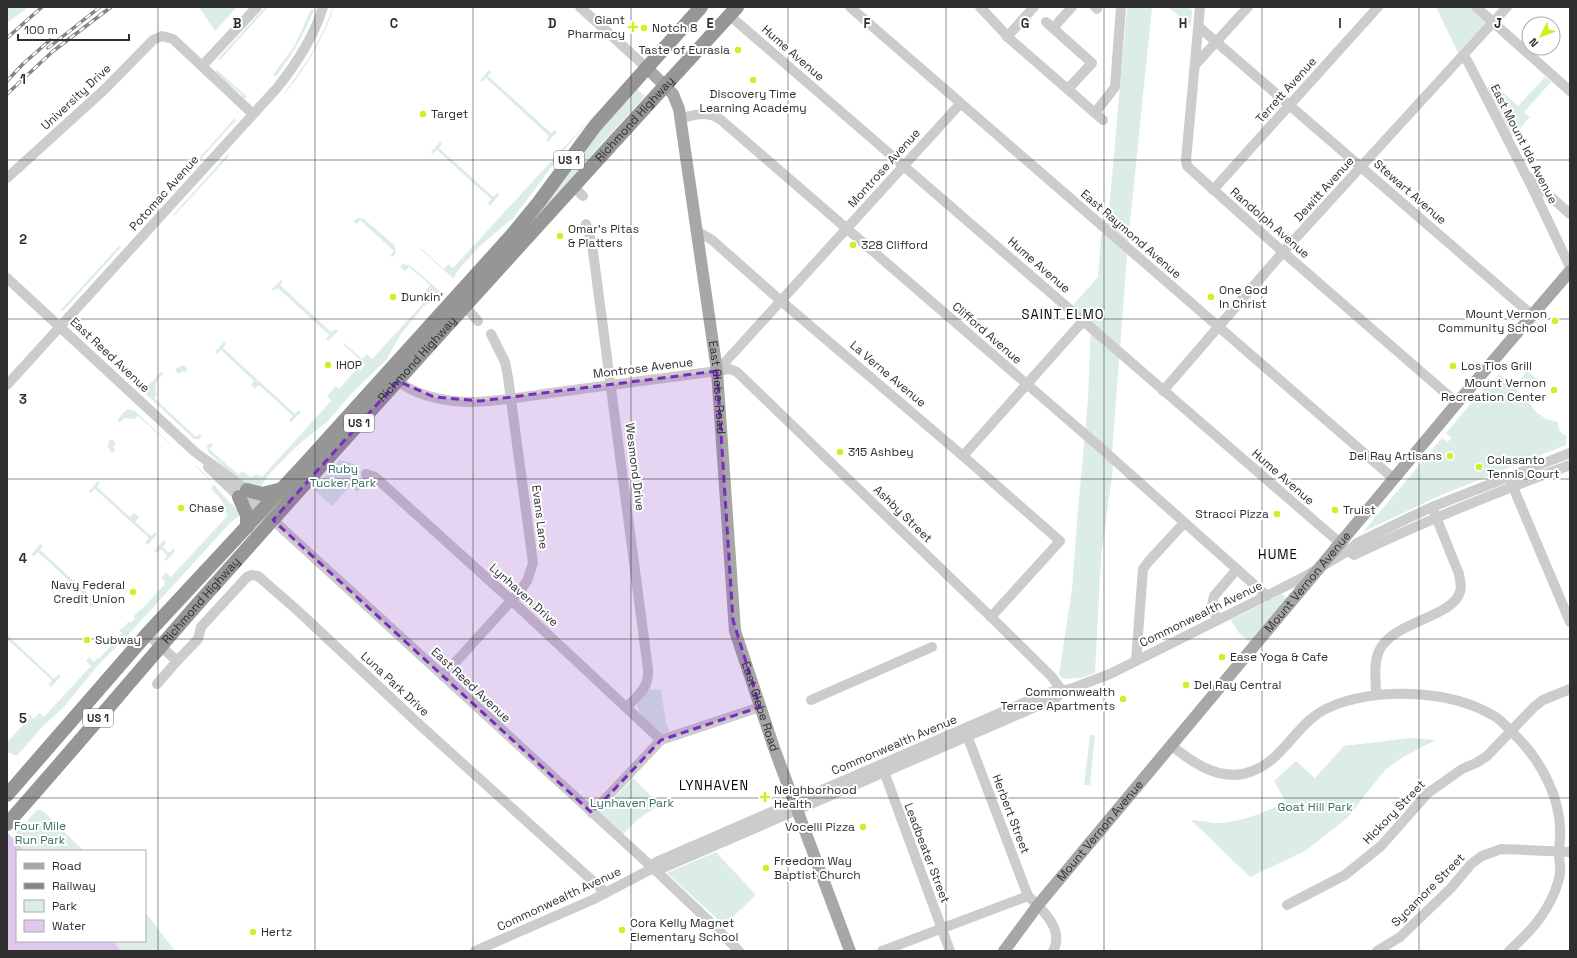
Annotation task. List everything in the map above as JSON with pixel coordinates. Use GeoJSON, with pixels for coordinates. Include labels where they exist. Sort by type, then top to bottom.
{"type":"FeatureCollection","features":[{"type":"Feature","properties":{"kind":"highway","name":"Richmond Highway"},"geometry":{"type":"LineString","coordinates":[[461,302],[525,220],[591,131],[702,7]]}},
{"type":"Feature","properties":{"kind":"highway","name":"Richmond Highway"},"geometry":{"type":"LineString","coordinates":[[7,795],[209,565],[263,516],[461,302],[579,191],[665,86],[733,11]]}},
{"type":"Feature","properties":{"kind":"highway","name":"Richmond Highway"},"geometry":{"type":"LineString","coordinates":[[7,824],[255,540],[263,516],[282,489],[393,376]]}},
{"type":"Feature","properties":{"kind":"highway"},"geometry":{"type":"LineString","coordinates":[[263,516],[247,515],[243,494],[262,494],[282,489]]}},
{"type":"Feature","properties":{"kind":"main road","name":"East Glebe Road"},"geometry":{"type":"LineString","coordinates":[[647,68],[676,98],[681,118],[717,371],[733,620],[738,644],[795,806],[850,951]]}},
{"type":"Feature","properties":{"kind":"main road","name":"Mount Vernon Avenue"},"geometry":{"type":"LineString","coordinates":[[1004,951],[1038,905],[1318,569],[1344,547],[1394,479],[1570,271]]}},
{"type":"Feature","properties":{"kind":"street"},"geometry":{"type":"LineString","coordinates":[[253,114],[202,66],[257,7]]}},
{"type":"Feature","properties":{"kind":"street","name":"Potomac Avenue"},"geometry":{"type":"LineString","coordinates":[[7,385],[277,88],[299,58],[318,22],[324,7]]}},
{"type":"Feature","properties":{"kind":"street","name":"East Glebe Road"},"geometry":{"type":"LineString","coordinates":[[580,7],[647,68]]}},
{"type":"Feature","properties":{"kind":"street","name":"East Raymond Avenue"},"geometry":{"type":"LineString","coordinates":[[850,7],[1394,479]]}},
{"type":"Feature","properties":{"kind":"street"},"geometry":{"type":"LineString","coordinates":[[980,7],[1007,37],[1103,120]]}},
{"type":"Feature","properties":{"kind":"street"},"geometry":{"type":"LineString","coordinates":[[1007,37],[1034,7]]}},
{"type":"Feature","properties":{"kind":"street"},"geometry":{"type":"LineString","coordinates":[[1068,89],[1092,63],[1050,25],[1072,7]]}},
{"type":"Feature","properties":{"kind":"street"},"geometry":{"type":"LineString","coordinates":[[1095,113],[1115,88],[1121,7]]}},
{"type":"Feature","properties":{"kind":"street","name":"Randolph Avenue"},"geometry":{"type":"LineString","coordinates":[[1200,7],[1186,160],[1187,166],[1212,190],[1457,403]]}},
{"type":"Feature","properties":{"kind":"street"},"geometry":{"type":"LineString","coordinates":[[1195,65],[1248,7]]}},
{"type":"Feature","properties":{"kind":"street","name":"Terrett Avenue"},"geometry":{"type":"LineString","coordinates":[[1212,190],[1378,7]]}},
{"type":"Feature","properties":{"kind":"street"},"geometry":{"type":"LineString","coordinates":[[1476,7],[1570,91]]}},
{"type":"Feature","properties":{"kind":"street","name":"Dewitt Avenue"},"geometry":{"type":"LineString","coordinates":[[1163,390],[1283,252],[1507,7]]}},
{"type":"Feature","properties":{"kind":"street","name":"Hume Avenue"},"geometry":{"type":"LineString","coordinates":[[733,11],[904,165],[1344,547]]}},
{"type":"Feature","properties":{"kind":"street","name":"Stewart Avenue"},"geometry":{"type":"LineString","coordinates":[[1199,27],[1532,315]]}},
{"type":"Feature","properties":{"kind":"street","name":"University Drive"},"geometry":{"type":"LineString","coordinates":[[7,178],[105,89],[153,40],[162,36],[173,39],[202,66]]}},
{"type":"Feature","properties":{"kind":"street","name":"East Mount Ida Avenue"},"geometry":{"type":"LineString","coordinates":[[1463,55],[1526,174],[1570,266]]}},
{"type":"Feature","properties":{"kind":"street","name":"Montrose Avenue"},"geometry":{"type":"LineString","coordinates":[[393,376],[403,385],[418,392],[452,400],[480,401],[717,371],[960,104]]}},
{"type":"Feature","properties":{"kind":"street","name":"Clifford Avenue"},"geometry":{"type":"LineString","coordinates":[[681,118],[699,113],[716,116],[846,230],[1026,384],[1267,596]]}},
{"type":"Feature","properties":{"kind":"street"},"geometry":{"type":"LineString","coordinates":[[1526,174],[1570,214]]}},
{"type":"Feature","properties":{"kind":"street","name":"Wesmond Drive"},"geometry":{"type":"LineString","coordinates":[[586,224],[592,244],[648,669],[646,686],[627,708]]}},
{"type":"Feature","properties":{"kind":"street","name":"La Verne Avenue"},"geometry":{"type":"LineString","coordinates":[[697,231],[712,240],[1060,540],[991,616]]}},
{"type":"Feature","properties":{"kind":"street","name":"East Reed Avenue"},"geometry":{"type":"LineString","coordinates":[[7,278],[195,452],[243,494],[260,502],[263,516],[443,676],[653,868],[739,951]]}},
{"type":"Feature","properties":{"kind":"street"},"geometry":{"type":"LineString","coordinates":[[461,302],[478,321]]}},
{"type":"Feature","properties":{"kind":"street"},"geometry":{"type":"LineString","coordinates":[[963,456],[1083,321]]}},
{"type":"Feature","properties":{"kind":"street","name":"Evans Lane"},"geometry":{"type":"LineString","coordinates":[[443,676],[528,581],[533,563],[505,362],[491,334]]}},
{"type":"Feature","properties":{"kind":"street","name":"Ashby Street"},"geometry":{"type":"LineString","coordinates":[[717,371],[730,369],[737,372],[991,616],[1052,677],[1062,691]]}},
{"type":"Feature","properties":{"kind":"street"},"geometry":{"type":"LineString","coordinates":[[1344,547],[1357,543],[1432,507],[1570,452]]}},
{"type":"Feature","properties":{"kind":"street"},"geometry":{"type":"LineString","coordinates":[[1344,547],[1354,556],[1402,532],[1513,486],[1570,465]]}},
{"type":"Feature","properties":{"kind":"street","name":"Lynhaven Drive"},"geometry":{"type":"LineString","coordinates":[[366,474],[375,477],[511,600],[661,740]]}},
{"type":"Feature","properties":{"kind":"street"},"geometry":{"type":"LineString","coordinates":[[1508,476],[1570,622]]}},
{"type":"Feature","properties":{"kind":"street"},"geometry":{"type":"LineString","coordinates":[[1376,694],[1375,664],[1384,644],[1399,631],[1452,604],[1460,594],[1461,585],[1458,574],[1432,507]]}},
{"type":"Feature","properties":{"kind":"street"},"geometry":{"type":"LineString","coordinates":[[1136,661],[1144,569],[1149,561],[1184,523]]}},
{"type":"Feature","properties":{"kind":"street"},"geometry":{"type":"LineString","coordinates":[[1398,523],[1402,532]]}},
{"type":"Feature","properties":{"kind":"street"},"geometry":{"type":"LineString","coordinates":[[1218,620],[1212,605],[1214,596],[1237,569]]}},
{"type":"Feature","properties":{"kind":"street","name":"Commonwealth Avenue"},"geometry":{"type":"LineString","coordinates":[[475,951],[606,893],[653,868],[656,862],[795,806],[883,768],[966,732],[1039,696],[1054,690],[1062,691],[1091,682],[1267,596],[1318,569]]}},
{"type":"Feature","properties":{"kind":"street","name":"Luna Park Drive"},"geometry":{"type":"LineString","coordinates":[[157,684],[198,640],[201,627],[247,577],[252,575],[258,576],[606,893]]}},
{"type":"Feature","properties":{"kind":"street"},"geometry":{"type":"LineString","coordinates":[[147,634],[177,661]]}},
{"type":"Feature","properties":{"kind":"street"},"geometry":{"type":"LineString","coordinates":[[811,700],[932,647]]}},
{"type":"Feature","properties":{"kind":"street","name":"Hickory Street"},"geometry":{"type":"LineString","coordinates":[[1287,905],[1345,875],[1357,866],[1392,835],[1428,793],[1462,769],[1487,756],[1534,707],[1543,700],[1570,689]]}},
{"type":"Feature","properties":{"kind":"street"},"geometry":{"type":"LineString","coordinates":[[1172,746],[1206,769],[1227,774],[1244,774],[1262,768],[1271,761],[1280,753],[1300,728],[1320,712],[1336,705],[1376,694],[1388,693],[1424,695],[1453,699],[1485,711],[1496,717],[1525,744],[1536,759],[1547,778],[1560,824],[1558,851],[1561,872],[1551,901],[1538,922],[1509,951]]}},
{"type":"Feature","properties":{"kind":"street"},"geometry":{"type":"LineString","coordinates":[[592,813],[661,740],[760,707]]}},
{"type":"Feature","properties":{"kind":"street","name":"Herbert Street"},"geometry":{"type":"LineString","coordinates":[[966,732],[1028,896],[1038,905],[1053,926],[1057,942],[1054,951]]}},
{"type":"Feature","properties":{"kind":"street","name":"Leadbeater Street"},"geometry":{"type":"LineString","coordinates":[[883,768],[950,951]]}},
{"type":"Feature","properties":{"kind":"street","name":"Sycamore Street"},"geometry":{"type":"LineString","coordinates":[[1377,951],[1406,932],[1451,888],[1471,864],[1482,856],[1501,849],[1570,852]]}},
{"type":"Feature","properties":{"kind":"street"},"geometry":{"type":"LineString","coordinates":[[882,951],[1028,896]]}},
{"type":"Feature","properties":{"kind":"highlighted area"},"geometry":{"type":"Polygon","coordinates":[[[717,371],[733,620],[760,707],[661,740],[592,813],[273,520],[398,381],[434,397],[480,401],[717,371]]]}},
{"type":"Feature","properties":{"kind":"green space"},"geometry":{"type":"Polygon","coordinates":[[[7,7],[28,7],[7,23],[7,7]]]}},
{"type":"Feature","properties":{"kind":"green space"},"geometry":{"type":"Polygon","coordinates":[[[199,7],[237,7],[215,31],[199,7]]]}},
{"type":"Feature","properties":{"kind":"green space"},"geometry":{"type":"Polygon","coordinates":[[[265,7],[268,7],[220,60],[218,59],[265,7]]]}},
{"type":"Feature","properties":{"kind":"green space"},"geometry":{"type":"Polygon","coordinates":[[[333,7],[326,27],[312,55],[284,94],[312,53],[333,7]]]}},
{"type":"Feature","properties":{"kind":"green space"},"geometry":{"type":"Polygon","coordinates":[[[1127,7],[1152,7],[1128,243],[1112,453],[1113,468],[1101,558],[1095,673],[1081,678],[1063,679],[1059,675],[1072,589],[1088,400],[1091,321],[1073,305],[1098,277],[1101,236],[1108,222],[1127,7]]]}},
{"type":"Feature","properties":{"kind":"green space"},"geometry":{"type":"Polygon","coordinates":[[[1168,7],[1188,7],[1192,10],[1191,26],[1168,7]]]}},
{"type":"Feature","properties":{"kind":"green space"},"geometry":{"type":"Polygon","coordinates":[[[1436,7],[1469,7],[1486,23],[1458,53],[1436,7]]]}},
{"type":"Feature","properties":{"kind":"green space"},"geometry":{"type":"Polygon","coordinates":[[[311,9],[314,10],[297,44],[276,76],[273,75],[295,45],[311,9]]]}},
{"type":"Feature","properties":{"kind":"green space"},"geometry":{"type":"Polygon","coordinates":[[[217,70],[247,97],[243,99],[242,95],[215,72],[217,70]]]}},
{"type":"Feature","properties":{"kind":"green space"},"geometry":{"type":"Polygon","coordinates":[[[489,70],[491,72],[488,76],[551,133],[555,130],[557,132],[548,142],[546,140],[549,136],[486,78],[482,82],[480,80],[489,70]]]}},
{"type":"Feature","properties":{"kind":"green space"},"geometry":{"type":"Polygon","coordinates":[[[1545,77],[1551,82],[1524,112],[1530,117],[1510,139],[1487,89],[1492,83],[1518,106],[1545,77]]]}},
{"type":"Feature","properties":{"kind":"green space"},"geometry":{"type":"Polygon","coordinates":[[[635,87],[645,96],[589,158],[586,168],[498,263],[548,196],[635,87]]]}},
{"type":"Feature","properties":{"kind":"green space"},"geometry":{"type":"Polygon","coordinates":[[[604,104],[569,144],[513,218],[482,244],[456,273],[454,279],[420,249],[421,248],[444,269],[448,264],[453,268],[604,104]]]}},
{"type":"Feature","properties":{"kind":"green space"},"geometry":{"type":"Polygon","coordinates":[[[235,118],[236,120],[160,204],[158,204],[235,118]]]}},
{"type":"Feature","properties":{"kind":"green space"},"geometry":{"type":"Polygon","coordinates":[[[440,142],[442,144],[439,148],[493,197],[497,193],[499,195],[490,206],[488,203],[491,199],[437,150],[433,154],[431,152],[440,142]]]}},
{"type":"Feature","properties":{"kind":"green space"},"geometry":{"type":"Polygon","coordinates":[[[228,154],[229,156],[174,216],[173,215],[228,154]]]}},
{"type":"Feature","properties":{"kind":"green space"},"geometry":{"type":"Polygon","coordinates":[[[358,218],[364,219],[394,245],[396,252],[393,257],[390,256],[394,251],[360,220],[357,224],[353,221],[358,218]]]}},
{"type":"Feature","properties":{"kind":"green space"},"geometry":{"type":"Polygon","coordinates":[[[119,246],[121,247],[63,311],[60,311],[119,246]]]}},
{"type":"Feature","properties":{"kind":"green space"},"geometry":{"type":"Polygon","coordinates":[[[403,264],[411,266],[442,293],[442,295],[431,300],[423,307],[401,334],[387,359],[352,393],[327,422],[299,444],[272,471],[259,490],[239,479],[208,452],[207,446],[210,443],[213,445],[209,449],[239,475],[242,471],[251,477],[257,474],[262,477],[331,401],[327,396],[336,386],[339,389],[358,368],[360,370],[365,365],[343,344],[344,343],[362,359],[367,354],[372,359],[430,296],[425,291],[430,285],[409,267],[405,271],[400,267],[403,264]]]}},
{"type":"Feature","properties":{"kind":"green space"},"geometry":{"type":"Polygon","coordinates":[[[281,280],[283,282],[280,285],[331,332],[336,329],[338,331],[328,341],[326,339],[329,335],[278,288],[272,291],[272,289],[281,280]]]}},
{"type":"Feature","properties":{"kind":"green space"},"geometry":{"type":"Polygon","coordinates":[[[224,342],[226,344],[223,348],[295,414],[299,410],[301,412],[291,422],[289,420],[293,416],[259,385],[255,389],[251,385],[254,381],[221,350],[217,354],[215,352],[224,342]]]}},
{"type":"Feature","properties":{"kind":"green space"},"geometry":{"type":"Polygon","coordinates":[[[183,365],[188,369],[185,373],[183,371],[178,374],[175,369],[183,365]]]}},
{"type":"Feature","properties":{"kind":"green space"},"geometry":{"type":"Polygon","coordinates":[[[1527,371],[1541,382],[1534,391],[1520,380],[1527,371]]]}},
{"type":"Feature","properties":{"kind":"green space"},"geometry":{"type":"Polygon","coordinates":[[[161,372],[163,374],[156,383],[155,388],[157,394],[154,398],[196,437],[200,434],[202,435],[199,439],[194,439],[146,394],[147,387],[161,372]]]}},
{"type":"Feature","properties":{"kind":"green space"},"geometry":{"type":"Polygon","coordinates":[[[1499,374],[1525,397],[1536,412],[1546,419],[1558,422],[1560,431],[1567,436],[1566,445],[1439,496],[1363,532],[1442,438],[1448,442],[1451,438],[1446,433],[1484,388],[1490,385],[1499,374]]]}},
{"type":"Feature","properties":{"kind":"green space"},"geometry":{"type":"Polygon","coordinates":[[[127,409],[135,411],[181,454],[138,416],[134,419],[125,418],[120,422],[117,420],[127,409]]]}},
{"type":"Feature","properties":{"kind":"green space"},"geometry":{"type":"Polygon","coordinates":[[[110,440],[113,440],[116,443],[113,447],[115,450],[112,453],[108,447],[110,440]]]}},
{"type":"Feature","properties":{"kind":"green space","name":"Ruby Tucker Park"},"geometry":{"type":"Polygon","coordinates":[[[340,460],[355,464],[357,467],[355,473],[356,478],[364,485],[357,492],[350,486],[332,506],[311,487],[325,477],[340,460]]]}},
{"type":"Feature","properties":{"kind":"green space"},"geometry":{"type":"Polygon","coordinates":[[[194,465],[202,471],[213,483],[194,465]]]}},
{"type":"Feature","properties":{"kind":"green space"},"geometry":{"type":"Polygon","coordinates":[[[98,481],[100,483],[97,487],[130,517],[134,513],[139,517],[135,522],[151,536],[155,532],[157,534],[148,545],[145,543],[149,538],[95,489],[91,493],[89,492],[98,481]]]}},
{"type":"Feature","properties":{"kind":"green space"},"geometry":{"type":"Polygon","coordinates":[[[214,484],[241,515],[231,522],[127,636],[99,664],[63,708],[42,727],[17,756],[7,752],[7,742],[30,718],[26,714],[27,713],[34,719],[39,713],[44,717],[91,666],[86,661],[89,657],[94,662],[98,658],[99,659],[122,633],[119,631],[121,628],[122,629],[129,621],[131,623],[135,618],[133,617],[165,584],[165,581],[161,578],[166,572],[171,577],[228,515],[224,511],[223,504],[220,499],[211,489],[214,484]]]}},
{"type":"Feature","properties":{"kind":"green space"},"geometry":{"type":"Polygon","coordinates":[[[164,540],[166,542],[163,547],[169,553],[173,549],[175,551],[166,561],[164,560],[167,555],[161,549],[157,553],[154,551],[164,540]]]}},
{"type":"Feature","properties":{"kind":"green space"},"geometry":{"type":"Polygon","coordinates":[[[40,544],[43,546],[40,550],[94,599],[98,595],[100,597],[91,607],[88,605],[91,601],[38,552],[34,556],[32,555],[40,544]]]}},
{"type":"Feature","properties":{"kind":"green space"},"geometry":{"type":"Polygon","coordinates":[[[1282,594],[1288,600],[1251,643],[1239,633],[1231,620],[1282,594]]]}},
{"type":"Feature","properties":{"kind":"green space"},"geometry":{"type":"Polygon","coordinates":[[[7,635],[54,679],[59,674],[61,676],[51,687],[49,685],[52,680],[7,639],[7,635]]]}},
{"type":"Feature","properties":{"kind":"green space"},"geometry":{"type":"Polygon","coordinates":[[[649,689],[661,690],[666,723],[670,732],[662,734],[645,719],[638,709],[638,701],[649,689]]]}},
{"type":"Feature","properties":{"kind":"green space"},"geometry":{"type":"Polygon","coordinates":[[[1090,735],[1095,735],[1090,785],[1084,785],[1090,735]]]}},
{"type":"Feature","properties":{"kind":"green space","name":"Goat Hill Park"},"geometry":{"type":"Polygon","coordinates":[[[1410,738],[1436,740],[1403,757],[1385,770],[1347,818],[1305,851],[1250,877],[1191,820],[1225,823],[1244,819],[1286,802],[1274,781],[1296,761],[1315,778],[1344,746],[1410,738]]]}},
{"type":"Feature","properties":{"kind":"green space","name":"Lynhaven Park"},"geometry":{"type":"Polygon","coordinates":[[[633,778],[660,805],[641,817],[623,834],[599,814],[633,778]]]}},
{"type":"Feature","properties":{"kind":"green space","name":"Four Mile Run Park"},"geometry":{"type":"Polygon","coordinates":[[[37,810],[40,810],[45,813],[83,850],[16,850],[16,942],[146,942],[146,913],[175,951],[7,951],[7,843],[37,810]]]}},
{"type":"Feature","properties":{"kind":"green space"},"geometry":{"type":"Polygon","coordinates":[[[716,852],[756,895],[724,925],[667,873],[716,852]]]}},
{"type":"Feature","properties":{"kind":"water"},"geometry":{"type":"Polygon","coordinates":[[[7,832],[23,850],[16,850],[16,942],[114,942],[121,951],[9,951],[7,949],[7,832]]]}},
{"type":"Feature","properties":{"kind":"railway"},"geometry":{"type":"LineString","coordinates":[[7,38],[42,7]]}},
{"type":"Feature","properties":{"kind":"railway"},"geometry":{"type":"LineString","coordinates":[[48,48],[100,7]]}},
{"type":"Feature","properties":{"kind":"railway"},"geometry":{"type":"LineString","coordinates":[[7,94],[52,52],[111,7]]}},
{"type":"Feature","properties":{"kind":"railway"},"geometry":{"type":"LineString","coordinates":[[7,81],[23,64],[50,40]]}},
{"type":"Feature","properties":{"kind":"place","name":"Giant Pharmacy"},"geometry":{"type":"Point","coordinates":[633,27]}},
{"type":"Feature","properties":{"kind":"place","name":"Notch 8"},"geometry":{"type":"Point","coordinates":[644,28]}},
{"type":"Feature","properties":{"kind":"place","name":"Taste of Eurasia"},"geometry":{"type":"Point","coordinates":[738,50]}},
{"type":"Feature","properties":{"kind":"place","name":"Discovery Time Learning Academy"},"geometry":{"type":"Point","coordinates":[753,80]}},
{"type":"Feature","properties":{"kind":"place","name":"Target"},"geometry":{"type":"Point","coordinates":[423,114]}},
{"type":"Feature","properties":{"kind":"place","name":"Omar's Pitas & Platters"},"geometry":{"type":"Point","coordinates":[560,236]}},
{"type":"Feature","properties":{"kind":"place","name":"328 Clifford"},"geometry":{"type":"Point","coordinates":[853,245]}},
{"type":"Feature","properties":{"kind":"place","name":"Dunkin'"},"geometry":{"type":"Point","coordinates":[393,297]}},
{"type":"Feature","properties":{"kind":"place","name":"One God In Christ"},"geometry":{"type":"Point","coordinates":[1211,297]}},
{"type":"Feature","properties":{"kind":"place","name":"Mount Vernon Community School"},"geometry":{"type":"Point","coordinates":[1555,321]}},
{"type":"Feature","properties":{"kind":"place","name":"IHOP"},"geometry":{"type":"Point","coordinates":[328,365]}},
{"type":"Feature","properties":{"kind":"place","name":"Los Tios Grill"},"geometry":{"type":"Point","coordinates":[1453,366]}},
{"type":"Feature","properties":{"kind":"place","name":"Mount Vernon Recreation Center"},"geometry":{"type":"Point","coordinates":[1554,390]}},
{"type":"Feature","properties":{"kind":"place","name":"315 Ashbey"},"geometry":{"type":"Point","coordinates":[840,452]}},
{"type":"Feature","properties":{"kind":"place","name":"Del Ray Artisans"},"geometry":{"type":"Point","coordinates":[1450,456]}},
{"type":"Feature","properties":{"kind":"place","name":"Colasanto Tennis Court"},"geometry":{"type":"Point","coordinates":[1479,467]}},
{"type":"Feature","properties":{"kind":"place","name":"Chase"},"geometry":{"type":"Point","coordinates":[181,508]}},
{"type":"Feature","properties":{"kind":"place","name":"Truist"},"geometry":{"type":"Point","coordinates":[1335,510]}},
{"type":"Feature","properties":{"kind":"place","name":"Stracci Pizza"},"geometry":{"type":"Point","coordinates":[1277,514]}},
{"type":"Feature","properties":{"kind":"place","name":"Navy Federal Credit Union"},"geometry":{"type":"Point","coordinates":[133,592]}},
{"type":"Feature","properties":{"kind":"place","name":"Subway"},"geometry":{"type":"Point","coordinates":[87,640]}},
{"type":"Feature","properties":{"kind":"place","name":"Ease Yoga & Cafe"},"geometry":{"type":"Point","coordinates":[1222,657]}},
{"type":"Feature","properties":{"kind":"place","name":"Del Ray Central"},"geometry":{"type":"Point","coordinates":[1186,685]}},
{"type":"Feature","properties":{"kind":"place","name":"Commonwealth Terrace Apartments"},"geometry":{"type":"Point","coordinates":[1123,699]}},
{"type":"Feature","properties":{"kind":"place","name":"Neighborhood Health"},"geometry":{"type":"Point","coordinates":[765,797]}},
{"type":"Feature","properties":{"kind":"place","name":"Vocelli Pizza"},"geometry":{"type":"Point","coordinates":[863,827]}},
{"type":"Feature","properties":{"kind":"place","name":"Freedom Way Baptist Church"},"geometry":{"type":"Point","coordinates":[766,868]}},
{"type":"Feature","properties":{"kind":"place","name":"Cora Kelly Magnet Elementary School"},"geometry":{"type":"Point","coordinates":[622,930]}},
{"type":"Feature","properties":{"kind":"place","name":"Hertz"},"geometry":{"type":"Point","coordinates":[253,932]}},
{"type":"Feature","properties":{"kind":"district","name":"SAINT ELMO"},"geometry":{"type":"Point","coordinates":[1063,314]}},
{"type":"Feature","properties":{"kind":"district","name":"HUME"},"geometry":{"type":"Point","coordinates":[1278,554]}},
{"type":"Feature","properties":{"kind":"district","name":"LYNHAVEN"},"geometry":{"type":"Point","coordinates":[714,785]}}]}
